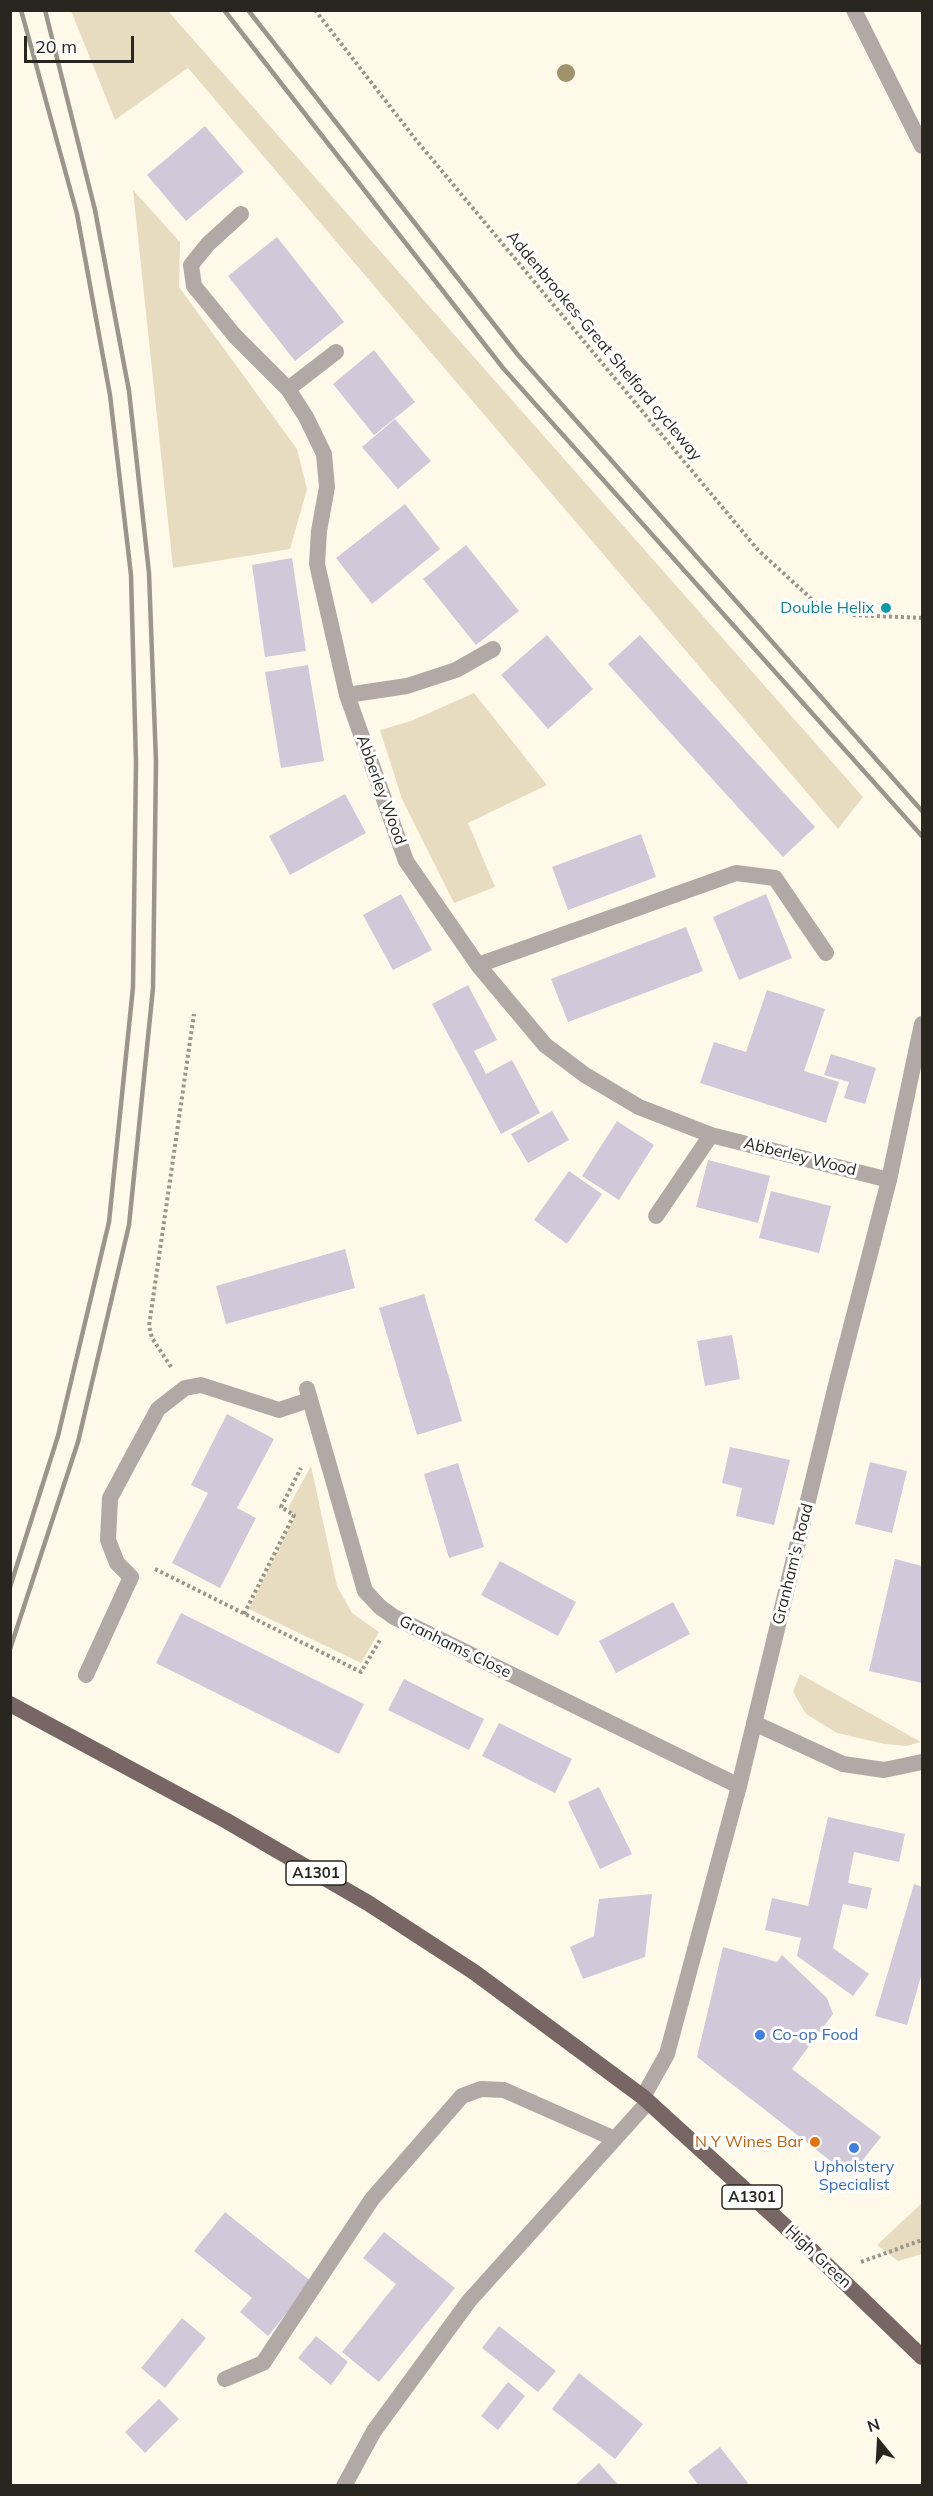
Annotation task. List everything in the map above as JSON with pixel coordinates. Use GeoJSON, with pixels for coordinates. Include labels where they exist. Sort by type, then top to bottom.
{"type":"FeatureCollection","features":[{"type":"Feature","properties":{"kind":"main road","name":"High Green"},"geometry":{"type":"LineString","coordinates":[[10,1704],[225,1820],[368,1903],[474,1971],[645,2100],[835,2272],[922,2357]]}},
{"type":"Feature","properties":{"kind":"street"},"geometry":{"type":"LineString","coordinates":[[854,10],[922,146]]}},
{"type":"Feature","properties":{"kind":"street","name":"Abberley Wood"},"geometry":{"type":"LineString","coordinates":[[241,214],[207,244],[191,266],[194,286],[235,336],[288,389],[306,417],[324,454],[327,487],[319,531],[317,564],[347,695],[406,861],[478,965],[545,1045],[585,1075],[639,1107],[711,1135],[889,1180]]}},
{"type":"Feature","properties":{"kind":"street"},"geometry":{"type":"LineString","coordinates":[[288,389],[336,352]]}},
{"type":"Feature","properties":{"kind":"street"},"geometry":{"type":"LineString","coordinates":[[347,695],[407,686],[456,670],[493,650]]}},
{"type":"Feature","properties":{"kind":"street"},"geometry":{"type":"LineString","coordinates":[[478,965],[736,873],[774,878],[826,953]]}},
{"type":"Feature","properties":{"kind":"street","name":"Granham's Road"},"geometry":{"type":"LineString","coordinates":[[344,2486],[374,2431],[470,2301],[615,2139],[645,2100],[668,2054],[739,1786],[836,1385],[889,1180],[922,1024]]}},
{"type":"Feature","properties":{"kind":"street"},"geometry":{"type":"LineString","coordinates":[[656,1216],[711,1135]]}},
{"type":"Feature","properties":{"kind":"street","name":"Granhams Close"},"geometry":{"type":"LineString","coordinates":[[185,1388],[201,1385],[279,1410],[308,1395],[365,1591],[380,1607],[394,1617],[739,1786]]}},
{"type":"Feature","properties":{"kind":"street"},"geometry":{"type":"LineString","coordinates":[[86,1675],[131,1577],[117,1563],[108,1540],[110,1498],[158,1409],[185,1388]]}},
{"type":"Feature","properties":{"kind":"street"},"geometry":{"type":"LineString","coordinates":[[754,1724],[843,1764],[884,1770],[922,1762]]}},
{"type":"Feature","properties":{"kind":"street"},"geometry":{"type":"LineString","coordinates":[[225,2379],[263,2363],[372,2199],[462,2096],[481,2089],[504,2090],[615,2139]]}},
{"type":"Feature","properties":{"kind":"path","name":"Addenbrookes-Great Shelford cycleway"},"geometry":{"type":"LineString","coordinates":[[315,10],[416,140],[758,550],[816,603],[853,615],[922,618]]}},
{"type":"Feature","properties":{"kind":"path"},"geometry":{"type":"LineString","coordinates":[[185,1388],[152,1338],[149,1326],[194,1014]]}},
{"type":"Feature","properties":{"kind":"path"},"geometry":{"type":"LineString","coordinates":[[244,1614],[294,1515],[281,1507],[312,1447],[321,1441]]}},
{"type":"Feature","properties":{"kind":"path"},"geometry":{"type":"LineString","coordinates":[[131,1577],[151,1566],[361,1672],[394,1617]]}},
{"type":"Feature","properties":{"kind":"path"},"geometry":{"type":"LineString","coordinates":[[835,2272],[922,2240]]}},
{"type":"Feature","properties":{"kind":"shaded area"},"geometry":{"type":"Polygon","coordinates":[[[71,11],[168,11],[863,797],[838,829],[188,68],[115,120],[71,11]]]}},
{"type":"Feature","properties":{"kind":"shaded area"},"geometry":{"type":"Polygon","coordinates":[[[133,190],[180,242],[179,287],[297,449],[307,489],[290,549],[173,568],[133,190]]]}},
{"type":"Feature","properties":{"kind":"shaded area"},"geometry":{"type":"Polygon","coordinates":[[[474,693],[547,785],[468,823],[495,887],[454,903],[402,799],[380,730],[411,721],[474,693]]]}},
{"type":"Feature","properties":{"kind":"shaded area"},"geometry":{"type":"Polygon","coordinates":[[[311,1466],[337,1586],[352,1613],[379,1632],[361,1663],[249,1609],[295,1516],[288,1508],[311,1466]]]}},
{"type":"Feature","properties":{"kind":"shaded area"},"geometry":{"type":"Polygon","coordinates":[[[800,1674],[921,1742],[906,1746],[885,1744],[837,1733],[806,1714],[793,1692],[800,1674]]]}},
{"type":"Feature","properties":{"kind":"shaded area"},"geometry":{"type":"Polygon","coordinates":[[[922,2203],[922,2254],[898,2261],[877,2245],[922,2203]]]}},
{"type":"Feature","properties":{"kind":"building"},"geometry":{"type":"Polygon","coordinates":[[[205,126],[244,172],[186,221],[147,175],[205,126]]]}},
{"type":"Feature","properties":{"kind":"building"},"geometry":{"type":"Polygon","coordinates":[[[277,237],[344,322],[295,361],[228,276],[277,237]]]}},
{"type":"Feature","properties":{"kind":"building"},"geometry":{"type":"Polygon","coordinates":[[[374,350],[415,402],[374,435],[333,384],[374,350]]]}},
{"type":"Feature","properties":{"kind":"building"},"geometry":{"type":"Polygon","coordinates":[[[395,419],[431,461],[398,489],[362,447],[395,419]]]}},
{"type":"Feature","properties":{"kind":"building"},"geometry":{"type":"Polygon","coordinates":[[[405,504],[440,549],[372,604],[336,558],[405,504]]]}},
{"type":"Feature","properties":{"kind":"building"},"geometry":{"type":"Polygon","coordinates":[[[466,545],[519,611],[476,645],[423,579],[466,545]]]}},
{"type":"Feature","properties":{"kind":"building"},"geometry":{"type":"Polygon","coordinates":[[[292,558],[306,651],[265,657],[252,565],[292,558]]]}},
{"type":"Feature","properties":{"kind":"building"},"geometry":{"type":"Polygon","coordinates":[[[547,635],[593,689],[548,729],[501,675],[547,635]]]}},
{"type":"Feature","properties":{"kind":"building"},"geometry":{"type":"Polygon","coordinates":[[[640,635],[815,827],[783,857],[608,664],[640,635]]]}},
{"type":"Feature","properties":{"kind":"building"},"geometry":{"type":"Polygon","coordinates":[[[308,665],[324,761],[281,768],[265,672],[308,665]]]}},
{"type":"Feature","properties":{"kind":"building"},"geometry":{"type":"Polygon","coordinates":[[[345,794],[366,833],[290,875],[269,836],[345,794]]]}},
{"type":"Feature","properties":{"kind":"building"},"geometry":{"type":"Polygon","coordinates":[[[641,834],[656,877],[568,910],[552,867],[641,834]]]}},
{"type":"Feature","properties":{"kind":"building"},"geometry":{"type":"Polygon","coordinates":[[[401,894],[432,950],[393,970],[363,915],[401,894]]]}},
{"type":"Feature","properties":{"kind":"building"},"geometry":{"type":"Polygon","coordinates":[[[766,894],[792,958],[739,980],[713,917],[766,894]]]}},
{"type":"Feature","properties":{"kind":"building"},"geometry":{"type":"Polygon","coordinates":[[[686,927],[703,971],[568,1022],[551,979],[686,927]]]}},
{"type":"Feature","properties":{"kind":"building"},"geometry":{"type":"Polygon","coordinates":[[[468,985],[497,1040],[474,1051],[486,1074],[512,1060],[540,1113],[501,1134],[432,1004],[468,985]]]}},
{"type":"Feature","properties":{"kind":"building"},"geometry":{"type":"Polygon","coordinates":[[[767,990],[825,1009],[804,1071],[839,1082],[826,1123],[700,1083],[714,1042],[746,1052],[767,990]]]}},
{"type":"Feature","properties":{"kind":"building"},"geometry":{"type":"Polygon","coordinates":[[[831,1054],[876,1068],[865,1104],[844,1098],[849,1082],[824,1075],[831,1054]]]}},
{"type":"Feature","properties":{"kind":"building"},"geometry":{"type":"Polygon","coordinates":[[[552,1111],[569,1140],[528,1163],[511,1134],[552,1111]]]}},
{"type":"Feature","properties":{"kind":"building"},"geometry":{"type":"Polygon","coordinates":[[[617,1121],[654,1145],[619,1200],[582,1176],[617,1121]]]}},
{"type":"Feature","properties":{"kind":"building"},"geometry":{"type":"Polygon","coordinates":[[[708,1160],[770,1176],[758,1223],[696,1207],[708,1160]]]}},
{"type":"Feature","properties":{"kind":"building"},"geometry":{"type":"Polygon","coordinates":[[[569,1171],[602,1194],[567,1244],[534,1220],[569,1171]]]}},
{"type":"Feature","properties":{"kind":"building"},"geometry":{"type":"Polygon","coordinates":[[[771,1191],[831,1206],[819,1253],[759,1238],[771,1191]]]}},
{"type":"Feature","properties":{"kind":"building"},"geometry":{"type":"Polygon","coordinates":[[[345,1249],[355,1288],[226,1324],[216,1286],[345,1249]]]}},
{"type":"Feature","properties":{"kind":"building"},"geometry":{"type":"Polygon","coordinates":[[[424,1294],[462,1421],[417,1435],[379,1308],[424,1294]]]}},
{"type":"Feature","properties":{"kind":"building"},"geometry":{"type":"Polygon","coordinates":[[[732,1335],[740,1379],[705,1386],[697,1341],[732,1335]]]}},
{"type":"Feature","properties":{"kind":"building"},"geometry":{"type":"Polygon","coordinates":[[[227,1414],[274,1439],[237,1508],[256,1518],[220,1588],[172,1563],[208,1493],[191,1485],[227,1414]]]}},
{"type":"Feature","properties":{"kind":"building"},"geometry":{"type":"Polygon","coordinates":[[[730,1447],[790,1460],[774,1525],[736,1516],[742,1488],[722,1483],[730,1447]]]}},
{"type":"Feature","properties":{"kind":"building"},"geometry":{"type":"Polygon","coordinates":[[[870,1462],[907,1471],[892,1533],[855,1524],[870,1462]]]}},
{"type":"Feature","properties":{"kind":"building"},"geometry":{"type":"Polygon","coordinates":[[[458,1463],[484,1547],[449,1558],[424,1474],[458,1463]]]}},
{"type":"Feature","properties":{"kind":"building"},"geometry":{"type":"Polygon","coordinates":[[[895,1559],[922,1566],[922,1683],[869,1671],[895,1559]]]}},
{"type":"Feature","properties":{"kind":"building"},"geometry":{"type":"Polygon","coordinates":[[[500,1561],[576,1602],[558,1636],[481,1595],[500,1561]]]}},
{"type":"Feature","properties":{"kind":"building"},"geometry":{"type":"Polygon","coordinates":[[[673,1602],[690,1634],[616,1673],[599,1641],[673,1602]]]}},
{"type":"Feature","properties":{"kind":"building"},"geometry":{"type":"Polygon","coordinates":[[[181,1613],[364,1704],[339,1754],[156,1663],[181,1613]]]}},
{"type":"Feature","properties":{"kind":"building"},"geometry":{"type":"Polygon","coordinates":[[[404,1679],[484,1719],[469,1750],[388,1710],[404,1679]]]}},
{"type":"Feature","properties":{"kind":"building"},"geometry":{"type":"Polygon","coordinates":[[[499,1723],[572,1759],[555,1793],[482,1756],[499,1723]]]}},
{"type":"Feature","properties":{"kind":"building"},"geometry":{"type":"Polygon","coordinates":[[[599,1787],[632,1854],[600,1869],[568,1802],[599,1787]]]}},
{"type":"Feature","properties":{"kind":"building"},"geometry":{"type":"Polygon","coordinates":[[[828,1817],[905,1834],[899,1862],[854,1852],[848,1883],[872,1888],[867,1909],[843,1904],[833,1948],[869,1974],[853,1996],[797,1956],[801,1938],[765,1930],[772,1898],[808,1906],[828,1817]]]}},
{"type":"Feature","properties":{"kind":"building"},"geometry":{"type":"Polygon","coordinates":[[[914,1884],[922,1887],[922,1973],[907,2025],[875,2016],[914,1884]]]}},
{"type":"Feature","properties":{"kind":"building"},"geometry":{"type":"Polygon","coordinates":[[[652,1894],[645,1957],[583,1979],[570,1947],[594,1936],[599,1899],[652,1894]]]}},
{"type":"Feature","properties":{"kind":"building","name":"Co-op Food"},"geometry":{"type":"Polygon","coordinates":[[[723,1947],[777,1962],[782,1955],[827,1998],[833,2014],[792,2069],[881,2137],[850,2176],[697,2057],[723,1947]]]}},
{"type":"Feature","properties":{"kind":"building"},"geometry":{"type":"Polygon","coordinates":[[[225,2212],[312,2282],[268,2336],[240,2312],[252,2298],[194,2251],[225,2212]]]}},
{"type":"Feature","properties":{"kind":"building"},"geometry":{"type":"Polygon","coordinates":[[[384,2232],[455,2288],[379,2382],[342,2352],[396,2284],[363,2258],[384,2232]]]}},
{"type":"Feature","properties":{"kind":"building"},"geometry":{"type":"Polygon","coordinates":[[[182,2318],[206,2338],[165,2388],[141,2368],[182,2318]]]}},
{"type":"Feature","properties":{"kind":"building"},"geometry":{"type":"Polygon","coordinates":[[[499,2326],[556,2371],[538,2392],[482,2348],[499,2326]]]}},
{"type":"Feature","properties":{"kind":"building"},"geometry":{"type":"Polygon","coordinates":[[[316,2336],[348,2362],[331,2385],[298,2358],[316,2336]]]}},
{"type":"Feature","properties":{"kind":"building"},"geometry":{"type":"Polygon","coordinates":[[[579,2373],[643,2424],[615,2459],[552,2409],[579,2373]]]}},
{"type":"Feature","properties":{"kind":"building"},"geometry":{"type":"Polygon","coordinates":[[[508,2382],[525,2396],[498,2430],[481,2416],[508,2382]]]}},
{"type":"Feature","properties":{"kind":"building"},"geometry":{"type":"Polygon","coordinates":[[[159,2399],[179,2419],[145,2453],[125,2432],[159,2399]]]}},
{"type":"Feature","properties":{"kind":"building"},"geometry":{"type":"Polygon","coordinates":[[[720,2447],[748,2483],[745,2486],[699,2486],[688,2471],[720,2447]]]}},
{"type":"Feature","properties":{"kind":"building"},"geometry":{"type":"Polygon","coordinates":[[[599,2463],[619,2486],[574,2486],[599,2463]]]}},
{"type":"Feature","properties":{"kind":"railway"},"geometry":{"type":"LineString","coordinates":[[10,1587],[58,1436],[109,1222],[133,987],[136,763],[131,575],[110,395],[77,214],[21,10]]}},
{"type":"Feature","properties":{"kind":"railway"},"geometry":{"type":"LineString","coordinates":[[10,1649],[78,1442],[129,1225],[153,988],[156,762],[149,573],[129,391],[95,210],[45,10]]}},
{"type":"Feature","properties":{"kind":"railway"},"geometry":{"type":"LineString","coordinates":[[224,10],[503,368],[922,836]]}},
{"type":"Feature","properties":{"kind":"railway"},"geometry":{"type":"LineString","coordinates":[[248,10],[518,355],[922,811]]}},
{"type":"Feature","properties":{"kind":"place","name":"Double Helix"},"geometry":{"type":"Point","coordinates":[886,608]}},
{"type":"Feature","properties":{"kind":"place","name":"Co-op Food"},"geometry":{"type":"Point","coordinates":[760,2035]}},
{"type":"Feature","properties":{"kind":"place","name":"N Y Wines Bar"},"geometry":{"type":"Point","coordinates":[815,2142]}},
{"type":"Feature","properties":{"kind":"place","name":"Upholstery Specialist"},"geometry":{"type":"Point","coordinates":[854,2148]}}]}
